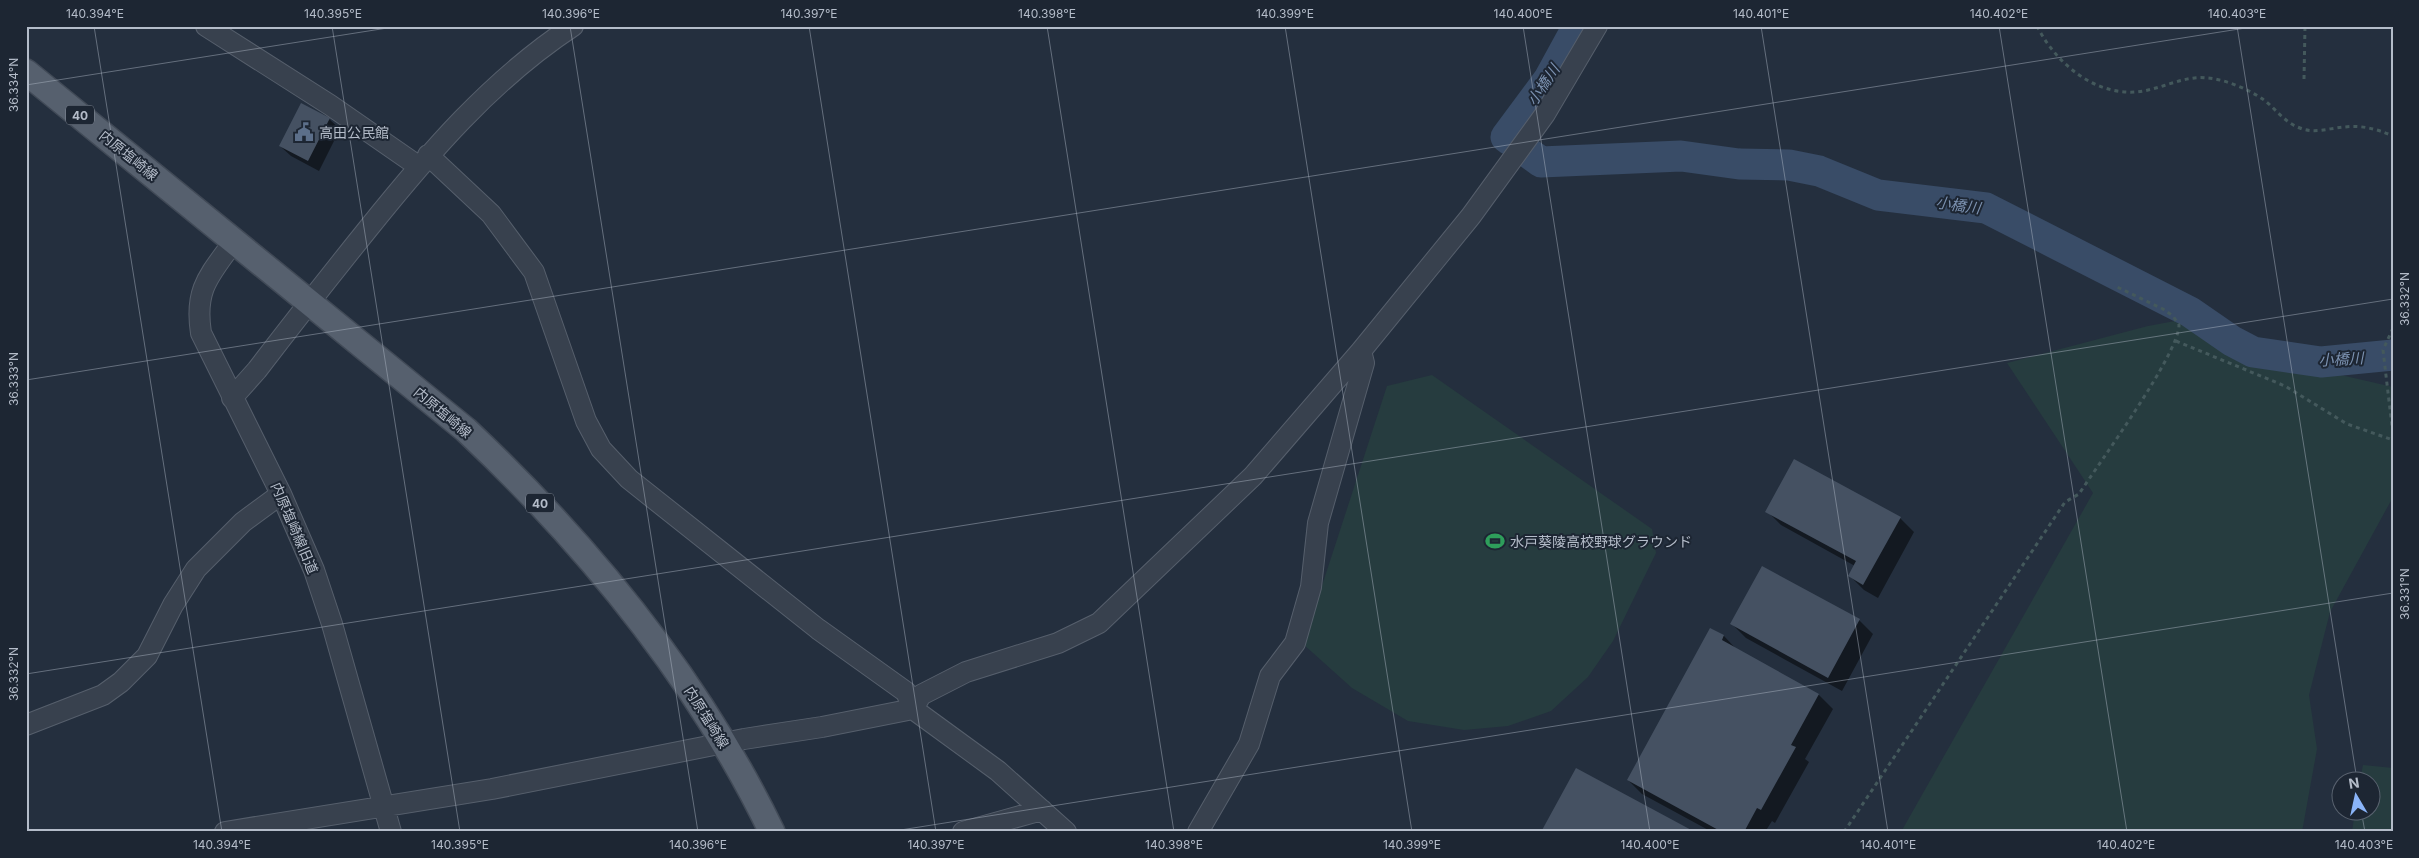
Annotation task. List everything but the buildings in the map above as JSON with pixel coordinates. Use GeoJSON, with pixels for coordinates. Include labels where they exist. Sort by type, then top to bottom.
{"type":"FeatureCollection","features":[{"type":"Feature","properties":{"kind":"main road","name":"内原塩崎線"},"geometry":{"type":"LineString","coordinates":[[26,72],[466,430],[564,528],[644,624],[724,744],[772,832]]}},
{"type":"Feature","properties":{"kind":"street"},"geometry":{"type":"LineString","coordinates":[[206,26],[330,105],[423,160],[491,214],[534,272],[586,421],[601,449],[614,464],[629,479],[818,629],[906,692],[914,709],[998,771],[1066,832]]}},
{"type":"Feature","properties":{"kind":"street"},"geometry":{"type":"LineString","coordinates":[[232,398],[257,370],[423,160],[501,81],[538,49],[573,26]]}},
{"type":"Feature","properties":{"kind":"street"},"geometry":{"type":"LineString","coordinates":[[914,709],[921,695],[966,672],[1058,643],[1099,623],[1253,476],[1361,351],[1471,216],[1534,130],[1598,26]]}},
{"type":"Feature","properties":{"kind":"street","name":"内原塩崎線旧道"},"geometry":{"type":"LineString","coordinates":[[234,241],[210,275],[200,296],[198,316],[201,333],[206,347],[281,494],[320,588],[391,832]]}},
{"type":"Feature","properties":{"kind":"street"},"geometry":{"type":"LineString","coordinates":[[1198,832],[1249,744],[1270,676],[1295,643],[1311,587],[1318,523],[1364,364],[1361,351]]}},
{"type":"Feature","properties":{"kind":"street"},"geometry":{"type":"LineString","coordinates":[[26,725],[103,695],[121,682],[146,656],[173,605],[196,569],[243,522],[281,494]]}},
{"type":"Feature","properties":{"kind":"street"},"geometry":{"type":"LineString","coordinates":[[225,832],[492,789],[914,709]]}},
{"type":"Feature","properties":{"kind":"street"},"geometry":{"type":"LineString","coordinates":[[964,832],[1042,810]]}},
{"type":"Feature","properties":{"kind":"path"},"geometry":{"type":"LineString","coordinates":[[2037,26],[2044,42],[2058,59],[2076,74],[2113,89],[2136,92],[2207,78],[2226,83],[2263,100],[2289,123],[2301,129],[2313,131],[2347,126],[2366,127],[2378,129],[2393,136]]}},
{"type":"Feature","properties":{"kind":"path"},"geometry":{"type":"LineString","coordinates":[[2304,79],[2305,26]]}},
{"type":"Feature","properties":{"kind":"path"},"geometry":{"type":"LineString","coordinates":[[1844,832],[2065,502],[2079,494],[2159,372],[2176,341],[2179,325],[2173,316],[2115,286]]}},
{"type":"Feature","properties":{"kind":"path"},"geometry":{"type":"LineString","coordinates":[[2393,328],[2383,350],[2393,435]]}},
{"type":"Feature","properties":{"kind":"path"},"geometry":{"type":"LineString","coordinates":[[2176,341],[2284,386],[2347,424],[2393,440]]}},
{"type":"Feature","properties":{"kind":"green space"},"geometry":{"type":"Polygon","coordinates":[[[2175,321],[2293,364],[2393,387],[2393,497],[2330,612],[2309,695],[2317,749],[2302,832],[1901,832],[2093,493],[2007,363],[2148,326],[2175,321]]]}},
{"type":"Feature","properties":{"kind":"green space","name":"水戸葵陵高校野球グラウンド"},"geometry":{"type":"Polygon","coordinates":[[[1432,375],[1652,529],[1656,553],[1613,641],[1588,677],[1551,711],[1508,726],[1464,730],[1408,721],[1352,688],[1303,644],[1387,386],[1432,375]]]}},
{"type":"Feature","properties":{"kind":"green space"},"geometry":{"type":"Polygon","coordinates":[[[2363,765],[2393,768],[2393,832],[2352,832],[2354,820],[2382,820],[2382,770],[2362,770],[2363,765]]]}},
{"type":"Feature","properties":{"kind":"waterway","name":"小橋川"},"geometry":{"type":"LineString","coordinates":[[1510,140],[1506,137],[1549,79],[1578,26]]}},
{"type":"Feature","properties":{"kind":"waterway","name":"小橋川"},"geometry":{"type":"LineString","coordinates":[[1526,151],[1541,162],[1681,156],[1739,164],[1789,165],[1819,171],[1878,195],[1986,208],[2190,312],[2232,341],[2253,352],[2321,362],[2393,355]]}},
{"type":"Feature","properties":{"kind":"place","name":"高田公民館"},"geometry":{"type":"Point","coordinates":[304,132]}},
{"type":"Feature","properties":{"kind":"place","name":"水戸葵陵高校野球グラウンド"},"geometry":{"type":"Point","coordinates":[1495,541]}}]}
